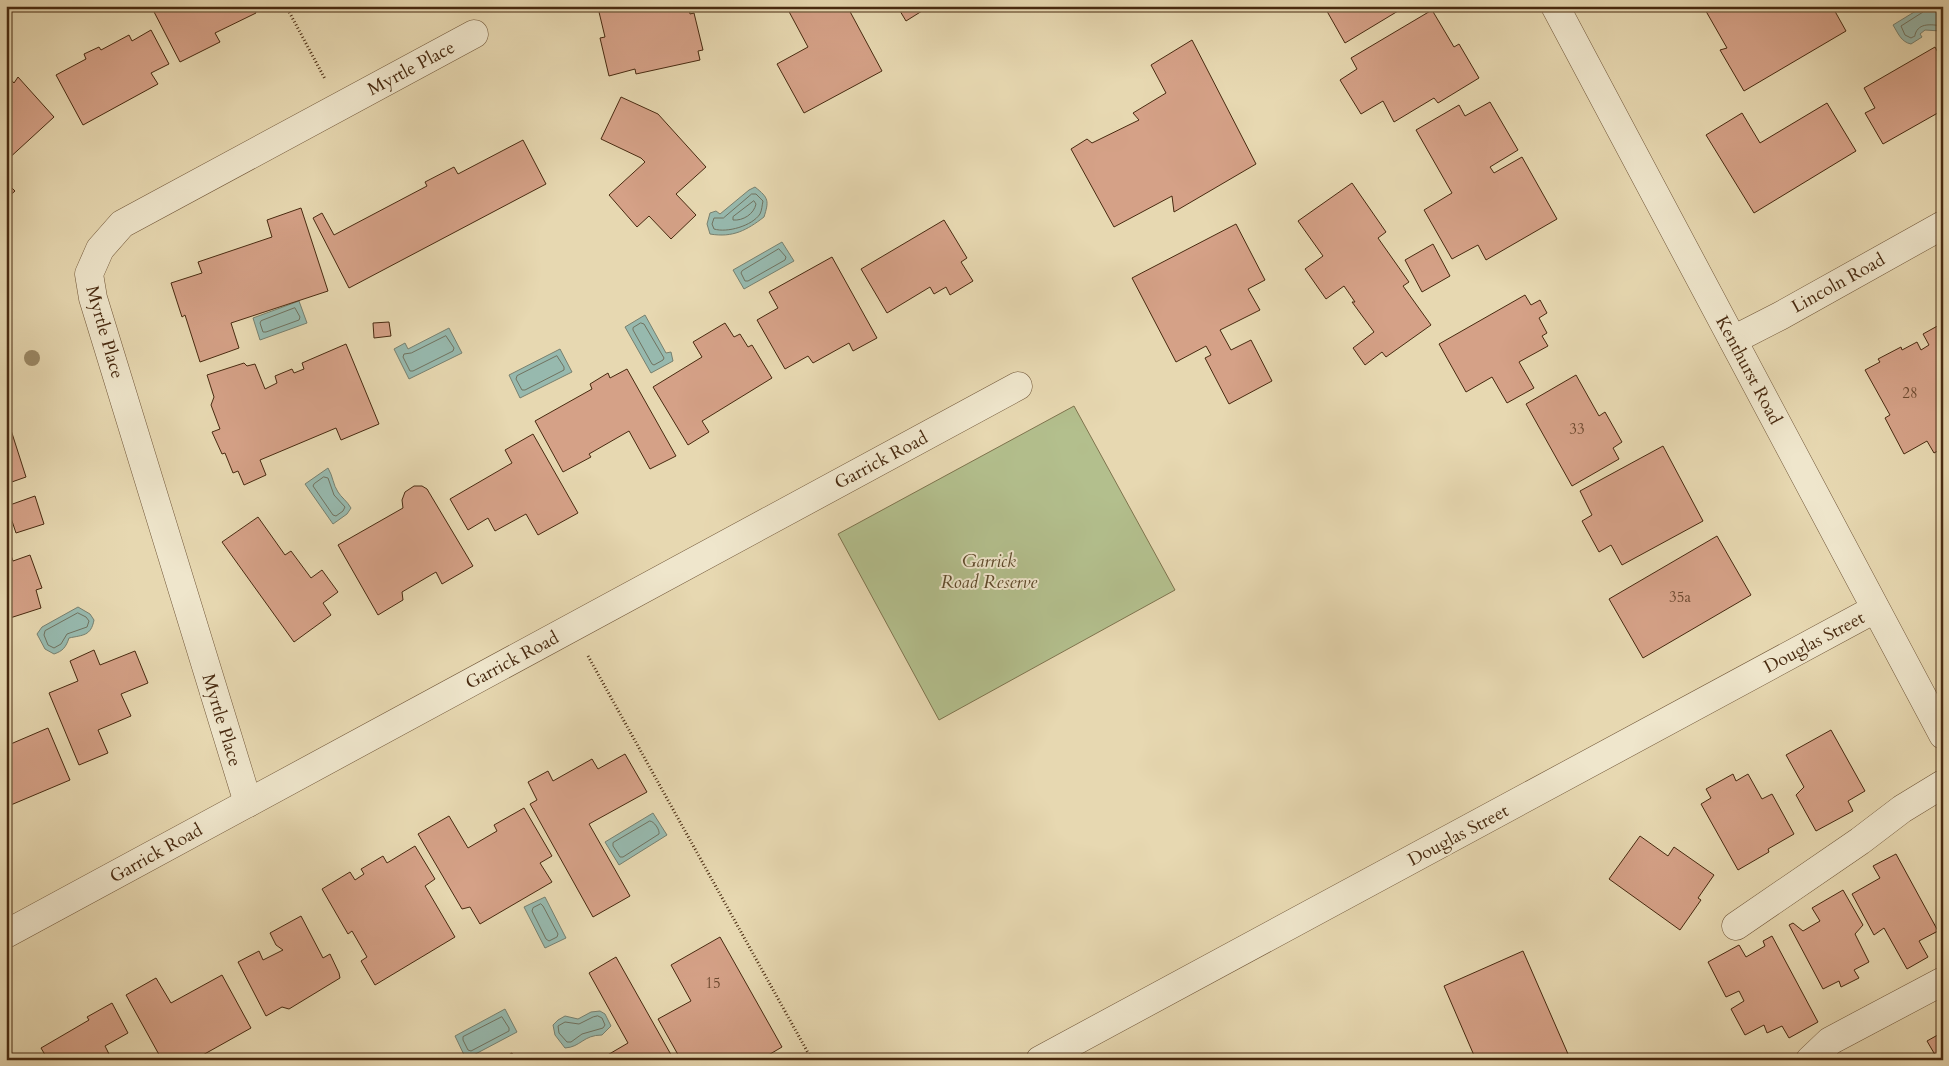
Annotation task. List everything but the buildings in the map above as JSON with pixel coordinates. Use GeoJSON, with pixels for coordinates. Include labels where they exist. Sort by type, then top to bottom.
{"type":"FeatureCollection","features":[{"type":"Feature","properties":{"kind":"street","name":"Kenthurst Road"},"geometry":{"type":"LineString","coordinates":[[1555,6],[1943,735]]}},
{"type":"Feature","properties":{"kind":"street","name":"Myrtle Place"},"geometry":{"type":"LineString","coordinates":[[248,803],[93,298],[89,274],[100,249],[122,224],[474,34]]}},
{"type":"Feature","properties":{"kind":"street","name":"Lincoln Road"},"geometry":{"type":"LineString","coordinates":[[1733,340],[1780,316],[1943,225]]}},
{"type":"Feature","properties":{"kind":"street","name":"Garrick Road"},"geometry":{"type":"LineString","coordinates":[[6,934],[1018,386]]}},
{"type":"Feature","properties":{"kind":"street","name":"Douglas Street"},"geometry":{"type":"LineString","coordinates":[[1040,1060],[1875,609]]}},
{"type":"Feature","properties":{"kind":"street"},"geometry":{"type":"LineString","coordinates":[[1736,926],[1860,841],[1902,809],[1943,784]]}},
{"type":"Feature","properties":{"kind":"street"},"geometry":{"type":"LineString","coordinates":[[1810,1060],[1830,1041],[1943,981]]}},
{"type":"Feature","properties":{"kind":"path"},"geometry":{"type":"LineString","coordinates":[[286,6],[340,106]]}},
{"type":"Feature","properties":{"kind":"path"},"geometry":{"type":"LineString","coordinates":[[572,627],[812,1060]]}},
{"type":"Feature","properties":{"kind":"green space","name":"Garrick Road Reserve"},"geometry":{"type":"Polygon","coordinates":[[[1074,406],[1175,590],[939,720],[838,534],[1074,406]]]}},
{"type":"Feature","properties":{"kind":"water"},"geometry":{"type":"Polygon","coordinates":[[[1924,6],[1938,6],[1943,21],[1941,31],[1925,30],[1920,34],[1922,37],[1911,44],[1908,43],[1900,37],[1893,25],[1924,6]]]}},
{"type":"Feature","properties":{"kind":"water"},"geometry":{"type":"Polygon","coordinates":[[[755,187],[767,200],[764,217],[752,226],[733,234],[710,234],[707,224],[710,213],[716,211],[720,214],[755,187]]]}},
{"type":"Feature","properties":{"kind":"water"},"geometry":{"type":"Polygon","coordinates":[[[782,242],[794,261],[744,289],[733,270],[782,242]]]}},
{"type":"Feature","properties":{"kind":"water"},"geometry":{"type":"Polygon","coordinates":[[[299,301],[307,323],[260,340],[253,318],[299,301]]]}},
{"type":"Feature","properties":{"kind":"water"},"geometry":{"type":"Polygon","coordinates":[[[645,315],[666,353],[671,352],[673,361],[651,373],[625,327],[645,315]]]}},
{"type":"Feature","properties":{"kind":"water"},"geometry":{"type":"Polygon","coordinates":[[[449,328],[462,353],[409,379],[394,349],[405,343],[408,349],[449,328]]]}},
{"type":"Feature","properties":{"kind":"water"},"geometry":{"type":"Polygon","coordinates":[[[560,349],[572,372],[520,398],[509,375],[560,349]]]}},
{"type":"Feature","properties":{"kind":"water"},"geometry":{"type":"Polygon","coordinates":[[[328,468],[336,489],[351,508],[347,514],[333,524],[305,484],[328,468]]]}},
{"type":"Feature","properties":{"kind":"water"},"geometry":{"type":"Polygon","coordinates":[[[78,607],[90,614],[94,620],[91,629],[86,634],[69,638],[67,644],[60,652],[54,654],[45,649],[37,634],[42,627],[78,607]]]}},
{"type":"Feature","properties":{"kind":"water"},"geometry":{"type":"Polygon","coordinates":[[[653,813],[667,835],[619,865],[605,842],[653,813]]]}},
{"type":"Feature","properties":{"kind":"water"},"geometry":{"type":"Polygon","coordinates":[[[545,897],[566,938],[545,948],[524,907],[545,897]]]}},
{"type":"Feature","properties":{"kind":"water"},"geometry":{"type":"Polygon","coordinates":[[[505,1009],[517,1032],[466,1059],[455,1036],[505,1009]]]}},
{"type":"Feature","properties":{"kind":"water"},"geometry":{"type":"Polygon","coordinates":[[[600,1011],[605,1014],[611,1026],[602,1035],[590,1037],[575,1046],[565,1048],[555,1035],[553,1025],[565,1016],[578,1019],[591,1012],[600,1011]]]}}]}
